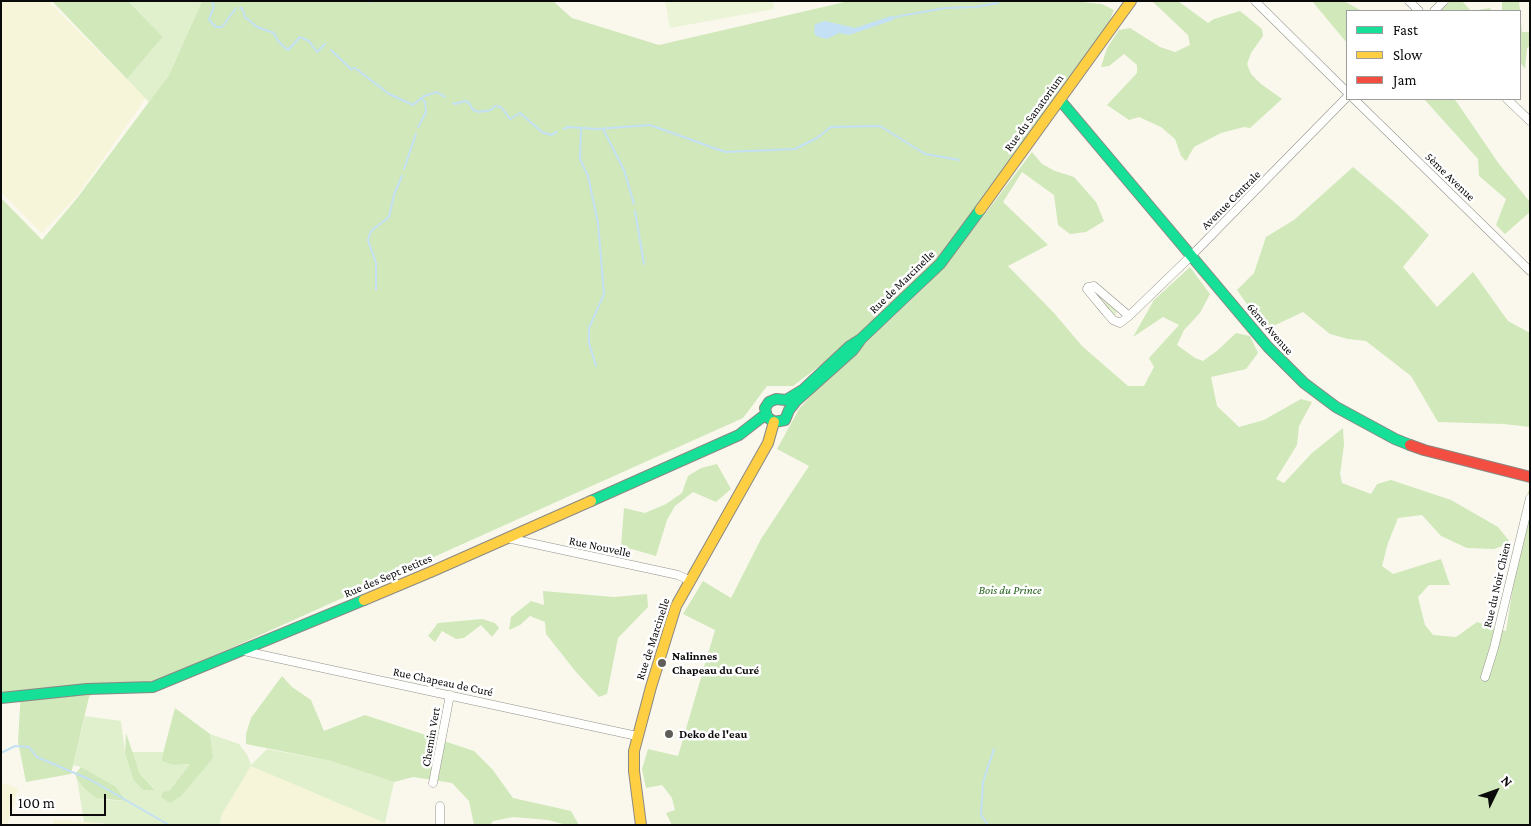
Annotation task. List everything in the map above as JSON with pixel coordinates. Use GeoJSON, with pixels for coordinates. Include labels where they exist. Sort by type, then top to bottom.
{"type":"FeatureCollection","features":[{"type":"Feature","properties":{"kind":"street","name":"Rue du Sanatorium"},"geometry":{"type":"LineString","coordinates":[[958,240],[1131,1]]}},
{"type":"Feature","properties":{"kind":"street"},"geometry":{"type":"LineString","coordinates":[[1254,1],[1346,91]]}},
{"type":"Feature","properties":{"kind":"street"},"geometry":{"type":"LineString","coordinates":[[1409,1],[1418,10]]}},
{"type":"Feature","properties":{"kind":"street"},"geometry":{"type":"LineString","coordinates":[[1435,10],[1444,1]]}},
{"type":"Feature","properties":{"kind":"street","name":"Avenue Centrale"},"geometry":{"type":"LineString","coordinates":[[1129,316],[1190,257],[1346,98]]}},
{"type":"Feature","properties":{"kind":"street","name":"6ème Avenue"},"geometry":{"type":"LineString","coordinates":[[1060,100],[1190,257],[1286,367],[1304,383],[1336,407],[1394,439],[1424,450],[1530,477]]}},
{"type":"Feature","properties":{"kind":"street","name":"5ème Avenue"},"geometry":{"type":"LineString","coordinates":[[1355,100],[1530,271]]}},
{"type":"Feature","properties":{"kind":"street"},"geometry":{"type":"LineString","coordinates":[[1508,100],[1530,121]]}},
{"type":"Feature","properties":{"kind":"street","name":"Rue de Marcinelle"},"geometry":{"type":"LineString","coordinates":[[641,825],[633,764],[637,736],[676,603],[768,443],[774,422],[785,420],[786,405],[792,397],[804,389],[860,339],[937,266],[958,240]]}},
{"type":"Feature","properties":{"kind":"street"},"geometry":{"type":"LineString","coordinates":[[1088,286],[1094,286],[1129,316],[1120,323],[1113,320],[1091,294],[1088,286]]}},
{"type":"Feature","properties":{"kind":"street","name":"Rue de Marcinelle"},"geometry":{"type":"LineString","coordinates":[[766,414],[765,408],[769,402],[776,399],[786,405]]}},
{"type":"Feature","properties":{"kind":"street"},"geometry":{"type":"LineString","coordinates":[[766,414],[774,422]]}},
{"type":"Feature","properties":{"kind":"street","name":"Rue des Sept Petites"},"geometry":{"type":"LineString","coordinates":[[1,698],[88,689],[153,687],[244,651],[433,571],[726,441],[746,431],[766,414]]}},
{"type":"Feature","properties":{"kind":"street","name":"Rue du Noir Chien"},"geometry":{"type":"LineString","coordinates":[[1485,677],[1494,648],[1530,498]]}},
{"type":"Feature","properties":{"kind":"street","name":"Rue Nouvelle"},"geometry":{"type":"LineString","coordinates":[[506,538],[678,575],[689,580]]}},
{"type":"Feature","properties":{"kind":"street","name":"Rue Chapeau de Curé"},"geometry":{"type":"LineString","coordinates":[[244,651],[637,736]]}},
{"type":"Feature","properties":{"kind":"street","name":"Chemin Vert"},"geometry":{"type":"LineString","coordinates":[[433,783],[450,695]]}},
{"type":"Feature","properties":{"kind":"street"},"geometry":{"type":"LineString","coordinates":[[440,806],[440,825]]}},
{"type":"Feature","properties":{"kind":"shaded area"},"geometry":{"type":"Polygon","coordinates":[[[1,1],[48,1],[146,98],[78,195],[42,233],[1,192],[1,1]]]}},
{"type":"Feature","properties":{"kind":"shaded area"},"geometry":{"type":"Polygon","coordinates":[[[251,765],[389,825],[220,825],[221,816],[251,765]]]}},
{"type":"Feature","properties":{"kind":"shaded area"},"geometry":{"type":"Polygon","coordinates":[[[1,783],[18,788],[7,825],[1,825],[1,783]]]}},
{"type":"Feature","properties":{"kind":"shaded area"},"geometry":{"type":"Polygon","coordinates":[[[54,819],[96,823],[100,825],[53,825],[54,819]]]}},
{"type":"Feature","properties":{"kind":"green space"},"geometry":{"type":"Polygon","coordinates":[[[52,1],[128,1],[163,37],[127,79],[52,1]]]}},
{"type":"Feature","properties":{"kind":"green space"},"geometry":{"type":"Polygon","coordinates":[[[128,1],[202,1],[169,75],[149,102],[127,79],[163,37],[128,1]]]}},
{"type":"Feature","properties":{"kind":"green space"},"geometry":{"type":"Polygon","coordinates":[[[202,1],[553,1],[572,18],[659,45],[849,1],[1070,1],[1102,4],[1114,10],[1105,32],[944,254],[859,336],[793,386],[767,386],[743,418],[149,685],[99,687],[89,697],[71,774],[26,782],[18,742],[21,690],[1,694],[1,198],[42,240],[78,197],[169,75],[202,1]]]}},
{"type":"Feature","properties":{"kind":"green space"},"geometry":{"type":"Polygon","coordinates":[[[665,1],[773,1],[774,9],[670,28],[665,1]]]}},
{"type":"Feature","properties":{"kind":"green space"},"geometry":{"type":"Polygon","coordinates":[[[1152,1],[1178,1],[1208,23],[1214,19],[1240,11],[1262,29],[1263,36],[1251,53],[1247,64],[1251,74],[1261,84],[1282,99],[1250,128],[1244,127],[1221,133],[1194,147],[1186,161],[1181,156],[1175,139],[1161,127],[1139,117],[1129,120],[1107,105],[1137,73],[1137,65],[1124,54],[1109,66],[1101,67],[1107,48],[1119,30],[1130,28],[1160,47],[1175,52],[1190,45],[1188,35],[1152,1]]]}},
{"type":"Feature","properties":{"kind":"green space"},"geometry":{"type":"Polygon","coordinates":[[[1312,1],[1344,1],[1360,10],[1346,10],[1346,42],[1312,1]]]}},
{"type":"Feature","properties":{"kind":"green space"},"geometry":{"type":"Polygon","coordinates":[[[1450,1],[1462,1],[1470,10],[1441,10],[1450,1]]]}},
{"type":"Feature","properties":{"kind":"green space"},"geometry":{"type":"Polygon","coordinates":[[[1502,1],[1519,1],[1520,10],[1502,10],[1502,1]]]}},
{"type":"Feature","properties":{"kind":"green space"},"geometry":{"type":"Polygon","coordinates":[[[1521,22],[1522,32],[1530,32],[1530,46],[1527,48],[1525,69],[1521,63],[1521,22]]]}},
{"type":"Feature","properties":{"kind":"green space"},"geometry":{"type":"Polygon","coordinates":[[[1425,100],[1456,101],[1499,164],[1530,202],[1530,212],[1505,234],[1496,225],[1506,199],[1479,176],[1478,159],[1425,100]]]}},
{"type":"Feature","properties":{"kind":"green space","name":"Bois du Prince"},"geometry":{"type":"Polygon","coordinates":[[[1032,152],[1042,164],[1055,171],[1074,177],[1096,202],[1104,221],[1086,232],[1070,234],[1058,225],[1054,195],[1022,172],[1003,202],[1048,245],[1008,266],[1054,313],[1082,346],[1128,386],[1144,386],[1154,367],[1149,358],[1179,325],[1163,317],[1133,337],[1154,300],[1190,267],[1210,294],[1200,313],[1184,330],[1177,345],[1195,358],[1203,361],[1236,333],[1250,336],[1258,353],[1246,369],[1211,377],[1217,406],[1239,427],[1264,420],[1301,399],[1312,402],[1299,426],[1297,445],[1276,479],[1284,483],[1312,453],[1343,428],[1344,445],[1340,474],[1342,483],[1371,494],[1377,484],[1391,480],[1451,500],[1498,527],[1511,543],[1494,549],[1467,548],[1441,536],[1422,515],[1398,518],[1388,543],[1382,566],[1393,574],[1441,559],[1450,585],[1429,585],[1418,597],[1425,625],[1433,635],[1456,637],[1477,622],[1506,631],[1528,491],[1530,491],[1530,825],[672,825],[666,813],[675,810],[672,798],[662,785],[646,788],[642,769],[648,749],[678,756],[715,630],[683,614],[703,581],[731,598],[761,539],[809,466],[777,449],[799,409],[817,389],[926,286],[985,214],[1032,152]]]}},
{"type":"Feature","properties":{"kind":"green space"},"geometry":{"type":"Polygon","coordinates":[[[1353,167],[1400,207],[1429,235],[1403,267],[1437,307],[1473,272],[1508,321],[1530,333],[1530,427],[1504,424],[1438,422],[1411,376],[1366,341],[1330,334],[1303,312],[1265,330],[1237,290],[1254,273],[1266,237],[1294,220],[1353,167]]]}},
{"type":"Feature","properties":{"kind":"green space"},"geometry":{"type":"Polygon","coordinates":[[[1093,291],[1096,291],[1117,311],[1115,316],[1114,316],[1093,291]]]}},
{"type":"Feature","properties":{"kind":"green space"},"geometry":{"type":"Polygon","coordinates":[[[717,464],[731,489],[716,502],[693,492],[675,506],[667,520],[656,556],[621,546],[624,508],[645,513],[666,504],[682,493],[688,476],[701,468],[717,464]]]}},
{"type":"Feature","properties":{"kind":"green space"},"geometry":{"type":"Polygon","coordinates":[[[543,591],[614,597],[647,594],[648,607],[618,638],[607,694],[599,697],[576,672],[546,634],[545,622],[530,616],[520,625],[509,630],[511,617],[531,601],[544,605],[543,591]]]}},
{"type":"Feature","properties":{"kind":"green space"},"geometry":{"type":"Polygon","coordinates":[[[482,619],[495,623],[499,628],[492,637],[481,625],[464,638],[456,639],[442,631],[435,642],[428,636],[438,623],[482,619]]]}},
{"type":"Feature","properties":{"kind":"green space"},"geometry":{"type":"Polygon","coordinates":[[[282,676],[292,687],[311,700],[324,731],[365,715],[474,751],[493,770],[513,798],[571,811],[579,825],[513,817],[493,821],[490,825],[474,825],[469,801],[452,783],[413,777],[394,782],[331,761],[246,744],[246,734],[251,718],[282,676]]]}},
{"type":"Feature","properties":{"kind":"green space"},"geometry":{"type":"Polygon","coordinates":[[[175,708],[210,734],[213,758],[181,796],[170,803],[161,797],[163,792],[169,791],[190,764],[174,765],[162,761],[175,708]]]}},
{"type":"Feature","properties":{"kind":"green space"},"geometry":{"type":"Polygon","coordinates":[[[85,716],[121,721],[125,753],[133,779],[155,789],[140,774],[132,752],[163,752],[162,757],[174,765],[190,764],[169,791],[213,758],[210,734],[239,744],[248,756],[251,765],[267,749],[331,761],[394,782],[385,823],[251,766],[221,816],[220,825],[121,825],[84,822],[77,779],[84,788],[107,800],[125,801],[81,767],[73,765],[85,716]]]}},
{"type":"Feature","properties":{"kind":"green space"},"geometry":{"type":"Polygon","coordinates":[[[126,733],[140,774],[155,790],[143,790],[133,779],[125,753],[126,733]]]}},
{"type":"Feature","properties":{"kind":"green space"},"geometry":{"type":"Polygon","coordinates":[[[81,767],[116,787],[126,801],[96,798],[77,779],[75,774],[81,767]]]}},
{"type":"Feature","properties":{"kind":"water"},"geometry":{"type":"Polygon","coordinates":[[[891,16],[895,17],[893,20],[849,35],[839,33],[827,39],[816,36],[814,32],[815,24],[825,21],[855,28],[891,16]]]}},
{"type":"Feature","properties":{"kind":"waterway"},"geometry":{"type":"LineString","coordinates":[[212,1],[214,6],[209,20],[216,27],[222,27],[236,8]]}},
{"type":"Feature","properties":{"kind":"waterway"},"geometry":{"type":"LineString","coordinates":[[895,17],[945,8],[975,7],[998,3]]}},
{"type":"Feature","properties":{"kind":"waterway"},"geometry":{"type":"LineString","coordinates":[[240,8],[242,8],[245,17],[257,27],[274,33],[278,41],[288,50],[300,37],[309,41],[317,52],[325,44]]}},
{"type":"Feature","properties":{"kind":"waterway"},"geometry":{"type":"LineString","coordinates":[[331,50],[351,69],[355,68],[389,94],[413,105],[424,96],[437,92],[445,97]]}},
{"type":"Feature","properties":{"kind":"waterway"},"geometry":{"type":"LineString","coordinates":[[418,127],[426,112],[425,102],[421,98]]}},
{"type":"Feature","properties":{"kind":"waterway"},"geometry":{"type":"LineString","coordinates":[[453,103],[465,101],[469,103],[473,110],[479,112],[491,110],[495,106],[501,107],[510,119],[520,113],[542,132],[551,135],[557,132]]}},
{"type":"Feature","properties":{"kind":"waterway"},"geometry":{"type":"LineString","coordinates":[[564,129],[568,127],[597,129],[650,125],[725,152],[795,149],[817,138],[831,127],[880,126],[925,154],[959,160]]}},
{"type":"Feature","properties":{"kind":"waterway"},"geometry":{"type":"LineString","coordinates":[[581,128],[580,159],[588,176],[598,223],[604,294],[589,328],[589,343],[596,366]]}},
{"type":"Feature","properties":{"kind":"waterway"},"geometry":{"type":"LineString","coordinates":[[603,129],[624,170],[634,204]]}},
{"type":"Feature","properties":{"kind":"waterway"},"geometry":{"type":"LineString","coordinates":[[404,169],[416,134]]}},
{"type":"Feature","properties":{"kind":"waterway"},"geometry":{"type":"LineString","coordinates":[[376,290],[376,263],[368,240],[371,231],[389,217],[394,195],[402,176]]}},
{"type":"Feature","properties":{"kind":"waterway"},"geometry":{"type":"LineString","coordinates":[[635,211],[644,264]]}},
{"type":"Feature","properties":{"kind":"waterway"},"geometry":{"type":"LineString","coordinates":[[1,753],[15,746],[29,747],[37,757],[91,780],[169,825]]}},
{"type":"Feature","properties":{"kind":"waterway"},"geometry":{"type":"LineString","coordinates":[[988,825],[981,815],[983,782],[994,749]]}},
{"type":"Feature","properties":{"kind":"traffic: fast"},"geometry":{"type":"LineString","coordinates":[[1060,100],[1268,347],[1304,383],[1336,407],[1395,439],[1410,445]]}},
{"type":"Feature","properties":{"kind":"traffic: fast"},"geometry":{"type":"LineString","coordinates":[[861,339],[853,350],[796,401],[789,410],[785,420],[774,422],[767,417],[765,408],[769,402],[776,399],[786,400],[804,389],[850,346],[861,339],[940,264],[980,210]]}},
{"type":"Feature","properties":{"kind":"traffic: fast"},"geometry":{"type":"LineString","coordinates":[[591,501],[739,435],[766,414]]}},
{"type":"Feature","properties":{"kind":"traffic: fast"},"geometry":{"type":"LineString","coordinates":[[1,698],[87,689],[153,687],[364,600]]}},
{"type":"Feature","properties":{"kind":"traffic: slow"},"geometry":{"type":"LineString","coordinates":[[980,210],[1131,1]]}},
{"type":"Feature","properties":{"kind":"traffic: slow"},"geometry":{"type":"LineString","coordinates":[[641,825],[634,771],[634,751],[676,606],[768,443],[774,422]]}},
{"type":"Feature","properties":{"kind":"traffic: slow"},"geometry":{"type":"LineString","coordinates":[[364,600],[591,501]]}},
{"type":"Feature","properties":{"kind":"traffic: jam"},"geometry":{"type":"LineString","coordinates":[[1410,445],[1530,477]]}},
{"type":"Feature","properties":{"kind":"place","name":"Nalinnes Chapeau du Curé"},"geometry":{"type":"Point","coordinates":[662,663]}},
{"type":"Feature","properties":{"kind":"place","name":"Deko de l'eau"},"geometry":{"type":"Point","coordinates":[669,734]}}]}
